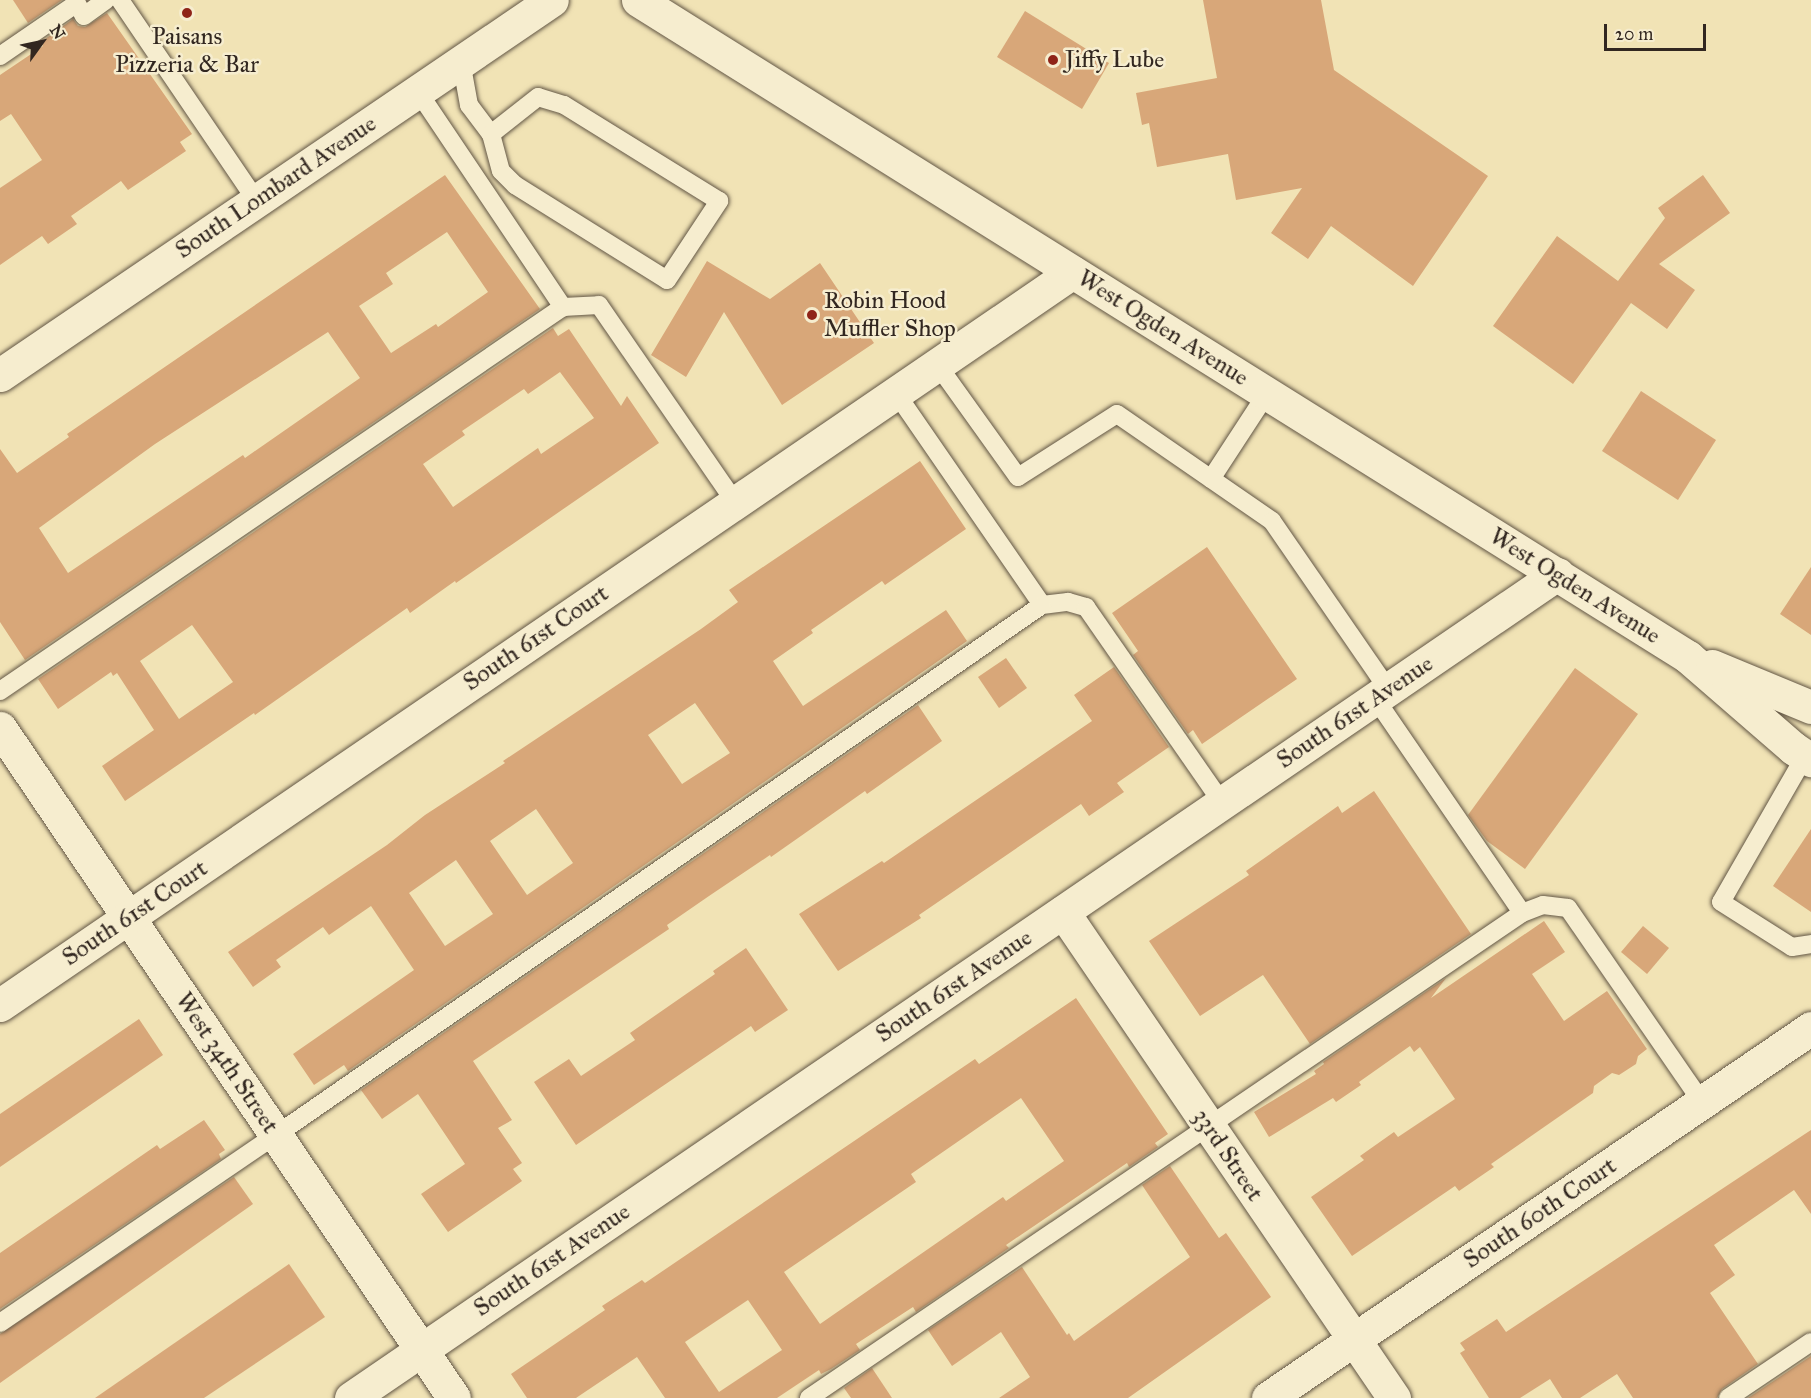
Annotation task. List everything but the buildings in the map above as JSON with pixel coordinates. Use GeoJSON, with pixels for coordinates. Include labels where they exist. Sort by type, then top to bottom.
{"type":"FeatureCollection","features":[{"type":"Feature","properties":{"kind":"street","name":"South Lombard Avenue"},"geometry":{"type":"LineString","coordinates":[[0,375],[552,0]]}},
{"type":"Feature","properties":{"kind":"street","name":"West Ogden Avenue"},"geometry":{"type":"LineString","coordinates":[[638,0],[1688,657],[1808,758]]}},
{"type":"Feature","properties":{"kind":"street","name":"South 61st Court"},"geometry":{"type":"LineString","coordinates":[[0,1005],[1072,272]]}},
{"type":"Feature","properties":{"kind":"street","name":"South 61st Avenue"},"geometry":{"type":"LineString","coordinates":[[351,1398],[1557,574]]}},
{"type":"Feature","properties":{"kind":"street","name":"West Ogden Avenue"},"geometry":{"type":"LineString","coordinates":[[1688,657],[1811,707]]}},
{"type":"Feature","properties":{"kind":"street","name":"West 34th Street"},"geometry":{"type":"LineString","coordinates":[[0,728],[454,1398]]}},
{"type":"Feature","properties":{"kind":"street","name":"33rd Street"},"geometry":{"type":"LineString","coordinates":[[1063,912],[1394,1398]]}},
{"type":"Feature","properties":{"kind":"street","name":"South 60th Court"},"geometry":{"type":"LineString","coordinates":[[1268,1398],[1811,1028]]}},
{"type":"Feature","properties":{"kind":"lane"},"geometry":{"type":"LineString","coordinates":[[0,56],[76,2],[84,16],[106,0]]}},
{"type":"Feature","properties":{"kind":"lane"},"geometry":{"type":"LineString","coordinates":[[120,0],[256,200]]}},
{"type":"Feature","properties":{"kind":"lane"},"geometry":{"type":"LineString","coordinates":[[461,61],[469,105],[491,134],[501,171],[514,185],[667,280],[719,201],[564,105],[538,97],[491,134]]}},
{"type":"Feature","properties":{"kind":"lane"},"geometry":{"type":"LineString","coordinates":[[417,90],[563,307]]}},
{"type":"Feature","properties":{"kind":"lane"},"geometry":{"type":"LineString","coordinates":[[0,691],[563,307],[599,305],[735,502]]}},
{"type":"Feature","properties":{"kind":"lane"},"geometry":{"type":"LineString","coordinates":[[937,364],[1018,477],[1117,414],[1272,521],[1522,913]]}},
{"type":"Feature","properties":{"kind":"lane"},"geometry":{"type":"LineString","coordinates":[[896,393],[1042,605]]}},
{"type":"Feature","properties":{"kind":"lane"},"geometry":{"type":"LineString","coordinates":[[1211,479],[1268,393]]}},
{"type":"Feature","properties":{"kind":"lane"},"geometry":{"type":"LineString","coordinates":[[0,1323],[1042,605],[1068,602],[1086,606],[1222,803]]}},
{"type":"Feature","properties":{"kind":"lane"},"geometry":{"type":"LineString","coordinates":[[1808,758],[1721,902],[1792,947],[1811,944]]}},
{"type":"Feature","properties":{"kind":"lane"},"geometry":{"type":"LineString","coordinates":[[809,1398],[1522,913],[1543,905],[1568,908],[1702,1102]]}},
{"type":"Feature","properties":{"kind":"lane"},"geometry":{"type":"LineString","coordinates":[[1728,1398],[1811,1342]]}},
{"type":"Feature","properties":{"kind":"place","name":"Paisans Pizzeria & Bar"},"geometry":{"type":"Point","coordinates":[187,13]}},
{"type":"Feature","properties":{"kind":"place","name":"Jiffy Lube"},"geometry":{"type":"Point","coordinates":[1053,60]}},
{"type":"Feature","properties":{"kind":"place","name":"Robin Hood Muffler Shop"},"geometry":{"type":"Point","coordinates":[812,315]}}]}
